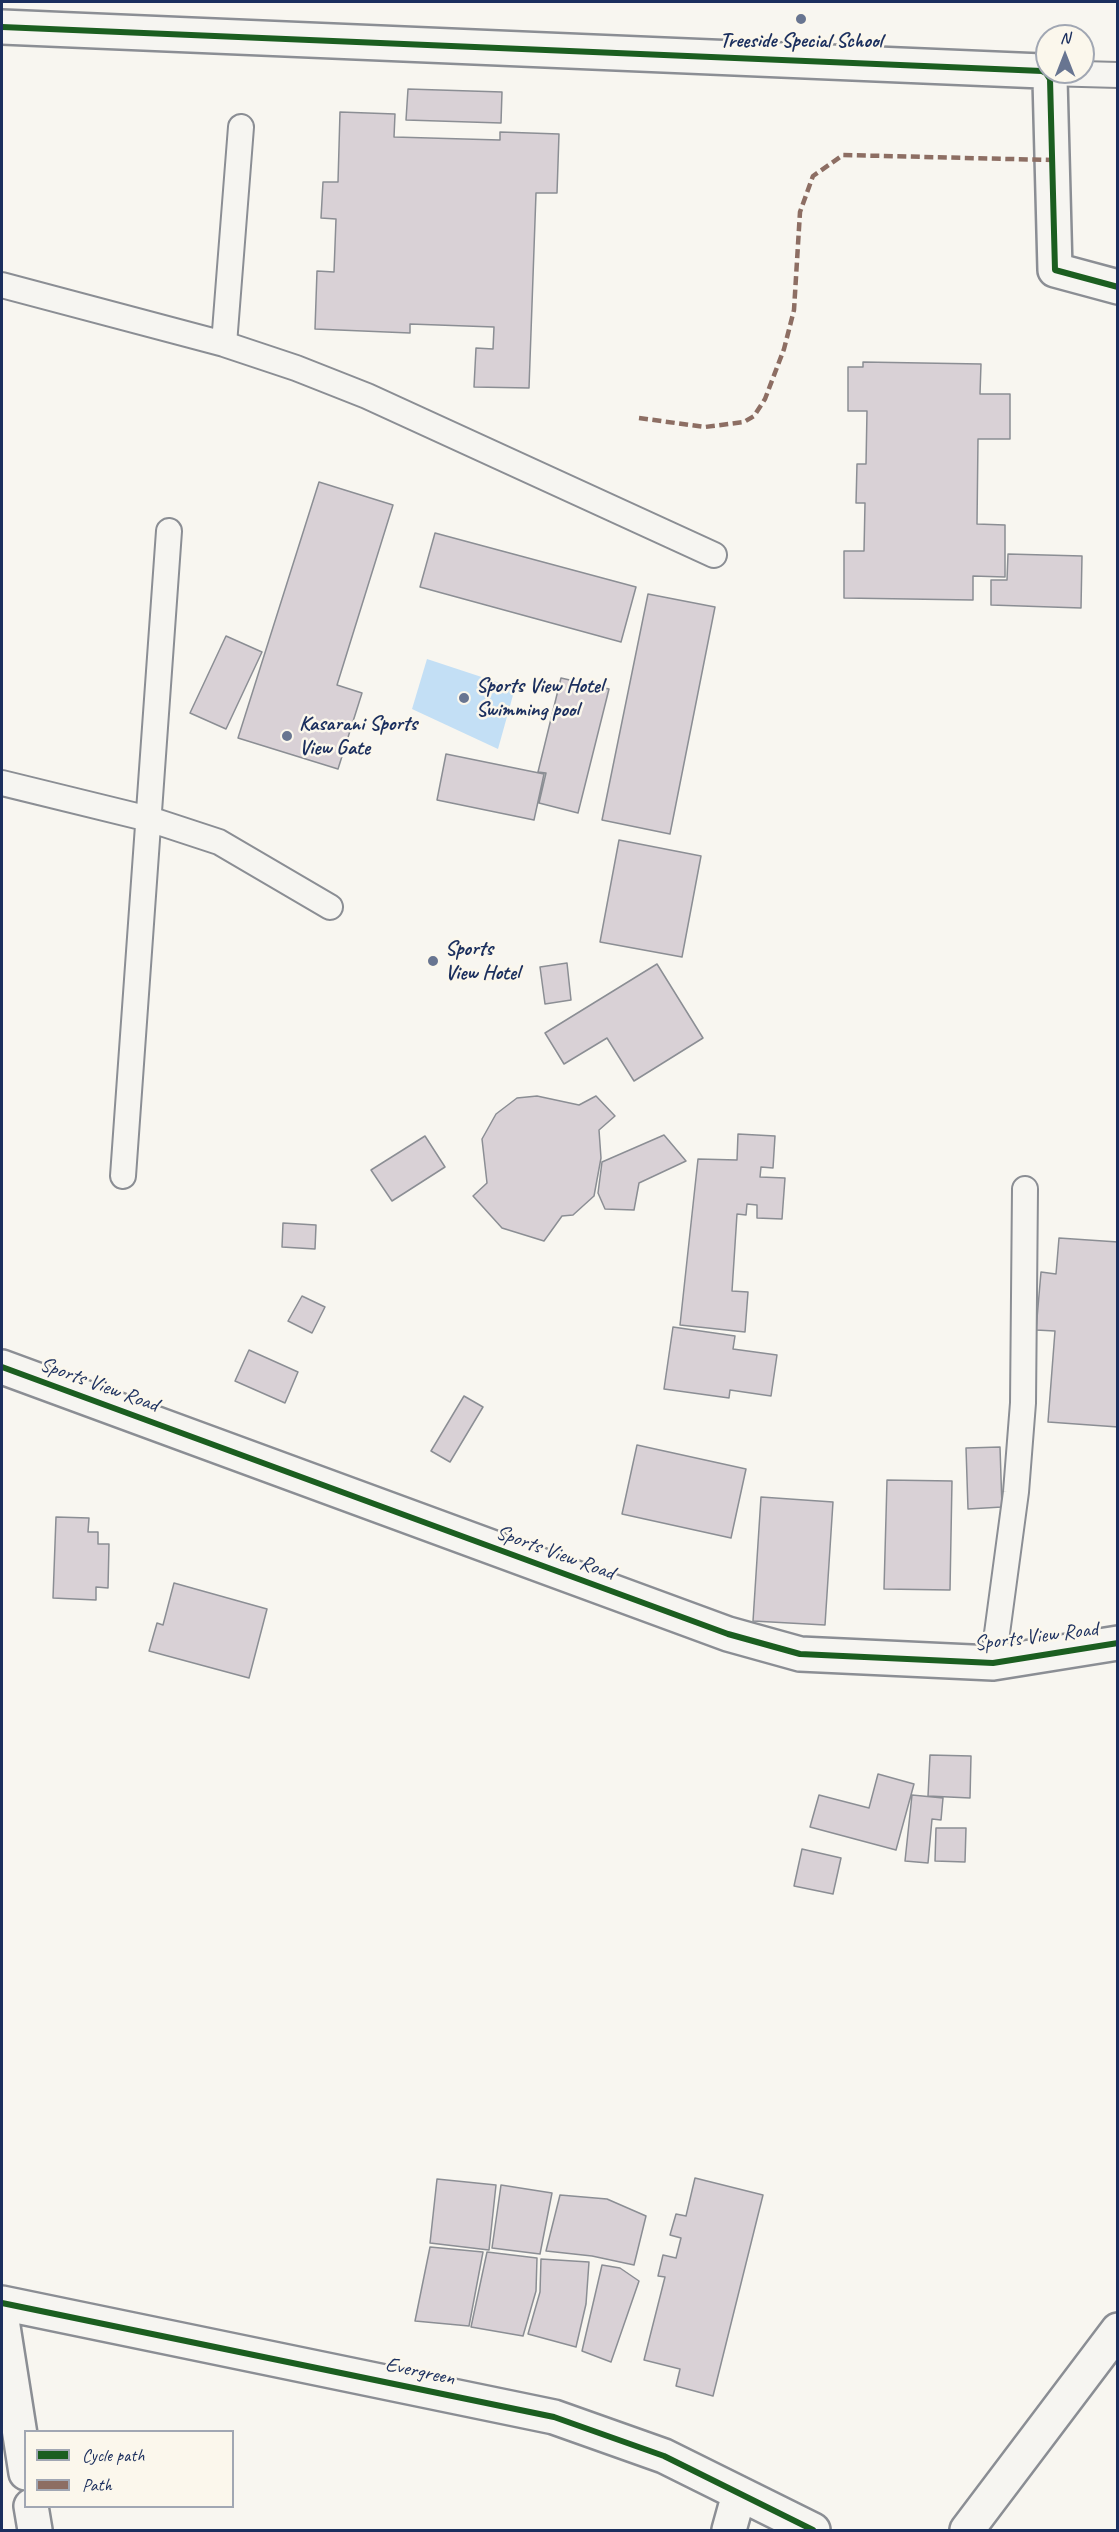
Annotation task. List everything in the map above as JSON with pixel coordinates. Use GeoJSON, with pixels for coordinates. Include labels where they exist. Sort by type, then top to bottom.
{"type":"FeatureCollection","features":[{"type":"Feature","properties":{"kind":"street"},"geometry":{"type":"LineString","coordinates":[[2,27],[1035,73]]}},
{"type":"Feature","properties":{"kind":"street"},"geometry":{"type":"LineString","coordinates":[[1050,84],[1054,270],[1118,287]]}},
{"type":"Feature","properties":{"kind":"street","name":"Sports View Road"},"geometry":{"type":"LineString","coordinates":[[2,1367],[758,1643],[800,1654],[993,1663],[1118,1643]]}},
{"type":"Feature","properties":{"kind":"street","name":"Evergreen"},"geometry":{"type":"LineString","coordinates":[[2,2302],[554,2417],[664,2456],[813,2530]]}},
{"type":"Feature","properties":{"kind":"street"},"geometry":{"type":"LineString","coordinates":[[2,2320],[24,2460]]}},
{"type":"Feature","properties":{"kind":"street"},"geometry":{"type":"LineString","coordinates":[[967,2530],[1118,2330]]}},
{"type":"Feature","properties":{"kind":"street"},"geometry":{"type":"LineString","coordinates":[[729,2530],[739,2494]]}},
{"type":"Feature","properties":{"kind":"street"},"geometry":{"type":"LineString","coordinates":[[31,2508],[34,2530]]}},
{"type":"Feature","properties":{"kind":"lane"},"geometry":{"type":"LineString","coordinates":[[1095,74],[1118,75]]}},
{"type":"Feature","properties":{"kind":"lane"},"geometry":{"type":"LineString","coordinates":[[224,344],[241,127]]}},
{"type":"Feature","properties":{"kind":"lane"},"geometry":{"type":"LineString","coordinates":[[2,285],[224,344],[296,368],[367,396],[714,555]]}},
{"type":"Feature","properties":{"kind":"lane"},"geometry":{"type":"LineString","coordinates":[[123,1176],[169,531]]}},
{"type":"Feature","properties":{"kind":"lane"},"geometry":{"type":"LineString","coordinates":[[2,783],[149,819],[219,842],[330,907]]}},
{"type":"Feature","properties":{"kind":"lane"},"geometry":{"type":"LineString","coordinates":[[993,1663],[1016,1492],[1022,1414],[1025,1189]]}},
{"type":"Feature","properties":{"kind":"water","name":"Sports View Hotel Swimming pool"},"geometry":{"type":"Polygon","coordinates":[[[427,659],[515,688],[498,749],[412,709],[427,659]]]}},
{"type":"Feature","properties":{"kind":"building"},"geometry":{"type":"Polygon","coordinates":[[[408,89],[502,92],[501,123],[406,120],[408,89]]]}},
{"type":"Feature","properties":{"kind":"building"},"geometry":{"type":"Polygon","coordinates":[[[340,112],[395,114],[394,137],[500,140],[500,132],[559,134],[557,193],[536,193],[529,388],[474,387],[476,348],[493,349],[494,327],[410,324],[410,333],[315,329],[317,271],[334,272],[336,219],[321,218],[323,182],[338,182],[340,112]]]}},
{"type":"Feature","properties":{"kind":"building"},"geometry":{"type":"Polygon","coordinates":[[[863,362],[981,364],[980,394],[1010,394],[1010,439],[978,439],[977,524],[1005,525],[1005,577],[973,576],[973,600],[844,598],[844,551],[864,551],[865,503],[856,503],[857,464],[866,464],[867,411],[848,411],[848,367],[863,367],[863,362]]]}},
{"type":"Feature","properties":{"kind":"building"},"geometry":{"type":"Polygon","coordinates":[[[319,482],[393,505],[337,685],[362,693],[338,769],[238,738],[319,482]]]}},
{"type":"Feature","properties":{"kind":"building"},"geometry":{"type":"Polygon","coordinates":[[[435,533],[636,587],[621,642],[420,587],[435,533]]]}},
{"type":"Feature","properties":{"kind":"building"},"geometry":{"type":"Polygon","coordinates":[[[1008,554],[1082,556],[1081,608],[991,605],[991,580],[1007,580],[1008,554]]]}},
{"type":"Feature","properties":{"kind":"building"},"geometry":{"type":"Polygon","coordinates":[[[648,594],[715,607],[670,834],[602,820],[648,594]]]}},
{"type":"Feature","properties":{"kind":"building"},"geometry":{"type":"Polygon","coordinates":[[[226,636],[262,652],[226,729],[190,713],[226,636]]]}},
{"type":"Feature","properties":{"kind":"building"},"geometry":{"type":"Polygon","coordinates":[[[561,678],[609,689],[578,813],[539,803],[546,773],[538,772],[561,678]]]}},
{"type":"Feature","properties":{"kind":"building"},"geometry":{"type":"Polygon","coordinates":[[[446,754],[544,774],[534,820],[437,800],[446,754]]]}},
{"type":"Feature","properties":{"kind":"building"},"geometry":{"type":"Polygon","coordinates":[[[619,840],[701,856],[682,957],[600,942],[619,840]]]}},
{"type":"Feature","properties":{"kind":"building"},"geometry":{"type":"Polygon","coordinates":[[[567,963],[571,1000],[545,1004],[540,967],[567,963]]]}},
{"type":"Feature","properties":{"kind":"building"},"geometry":{"type":"Polygon","coordinates":[[[657,964],[703,1038],[634,1081],[607,1038],[564,1064],[545,1033],[657,964]]]}},
{"type":"Feature","properties":{"kind":"building"},"geometry":{"type":"Polygon","coordinates":[[[537,1096],[579,1105],[596,1096],[615,1116],[599,1130],[601,1158],[594,1196],[573,1215],[562,1216],[544,1241],[502,1228],[473,1196],[487,1183],[482,1139],[496,1114],[517,1098],[537,1096]]]}},
{"type":"Feature","properties":{"kind":"building"},"geometry":{"type":"Polygon","coordinates":[[[738,1134],[775,1136],[773,1168],[761,1167],[760,1177],[785,1178],[782,1219],[757,1218],[757,1205],[747,1204],[746,1215],[737,1214],[732,1291],[748,1292],[745,1332],[680,1325],[698,1159],[737,1160],[738,1134]]]}},
{"type":"Feature","properties":{"kind":"building"},"geometry":{"type":"Polygon","coordinates":[[[664,1135],[686,1161],[639,1183],[634,1210],[605,1209],[598,1193],[602,1162],[664,1135]]]}},
{"type":"Feature","properties":{"kind":"building"},"geometry":{"type":"Polygon","coordinates":[[[425,1136],[445,1167],[392,1201],[371,1170],[425,1136]]]}},
{"type":"Feature","properties":{"kind":"building"},"geometry":{"type":"Polygon","coordinates":[[[283,1223],[316,1225],[315,1249],[282,1247],[283,1223]]]}},
{"type":"Feature","properties":{"kind":"building"},"geometry":{"type":"Polygon","coordinates":[[[1059,1238],[1118,1242],[1118,1427],[1048,1422],[1055,1331],[1036,1330],[1041,1272],[1056,1274],[1059,1238]]]}},
{"type":"Feature","properties":{"kind":"building"},"geometry":{"type":"Polygon","coordinates":[[[302,1296],[325,1307],[312,1333],[288,1321],[302,1296]]]}},
{"type":"Feature","properties":{"kind":"building"},"geometry":{"type":"Polygon","coordinates":[[[673,1327],[735,1336],[733,1349],[777,1355],[771,1396],[730,1390],[729,1398],[664,1389],[673,1327]]]}},
{"type":"Feature","properties":{"kind":"building"},"geometry":{"type":"Polygon","coordinates":[[[249,1350],[298,1372],[285,1403],[235,1381],[249,1350]]]}},
{"type":"Feature","properties":{"kind":"building"},"geometry":{"type":"Polygon","coordinates":[[[464,1396],[483,1407],[450,1462],[431,1451],[464,1396]]]}},
{"type":"Feature","properties":{"kind":"building"},"geometry":{"type":"Polygon","coordinates":[[[637,1445],[746,1469],[731,1538],[622,1514],[637,1445]]]}},
{"type":"Feature","properties":{"kind":"building"},"geometry":{"type":"Polygon","coordinates":[[[1000,1447],[1002,1507],[968,1509],[966,1448],[1000,1447]]]}},
{"type":"Feature","properties":{"kind":"building"},"geometry":{"type":"Polygon","coordinates":[[[887,1480],[952,1481],[950,1590],[884,1589],[887,1480]]]}},
{"type":"Feature","properties":{"kind":"building"},"geometry":{"type":"Polygon","coordinates":[[[761,1497],[833,1502],[825,1625],[753,1621],[761,1497]]]}},
{"type":"Feature","properties":{"kind":"building"},"geometry":{"type":"Polygon","coordinates":[[[56,1517],[89,1518],[88,1532],[98,1532],[98,1544],[109,1544],[108,1588],[96,1587],[96,1600],[53,1598],[56,1517]]]}},
{"type":"Feature","properties":{"kind":"building"},"geometry":{"type":"Polygon","coordinates":[[[174,1583],[267,1609],[249,1678],[149,1651],[157,1623],[163,1625],[174,1583]]]}},
{"type":"Feature","properties":{"kind":"building"},"geometry":{"type":"Polygon","coordinates":[[[930,1755],[971,1756],[970,1798],[928,1796],[930,1755]]]}},
{"type":"Feature","properties":{"kind":"building"},"geometry":{"type":"Polygon","coordinates":[[[878,1774],[914,1784],[896,1850],[810,1827],[819,1795],[869,1808],[878,1774]]]}},
{"type":"Feature","properties":{"kind":"building"},"geometry":{"type":"Polygon","coordinates":[[[912,1795],[943,1798],[941,1820],[932,1819],[928,1863],[905,1861],[912,1795]]]}},
{"type":"Feature","properties":{"kind":"building"},"geometry":{"type":"Polygon","coordinates":[[[936,1828],[966,1828],[965,1862],[935,1861],[936,1828]]]}},
{"type":"Feature","properties":{"kind":"building"},"geometry":{"type":"Polygon","coordinates":[[[802,1849],[841,1858],[833,1894],[794,1886],[802,1849]]]}},
{"type":"Feature","properties":{"kind":"building"},"geometry":{"type":"Polygon","coordinates":[[[695,2178],[763,2195],[713,2396],[676,2386],[680,2369],[644,2360],[665,2277],[658,2276],[663,2255],[676,2258],[681,2238],[670,2235],[676,2214],[686,2216],[695,2178]]]}},
{"type":"Feature","properties":{"kind":"building"},"geometry":{"type":"Polygon","coordinates":[[[437,2179],[496,2185],[489,2250],[430,2243],[437,2179]]]}},
{"type":"Feature","properties":{"kind":"building"},"geometry":{"type":"Polygon","coordinates":[[[501,2185],[552,2193],[540,2254],[492,2248],[501,2185]]]}},
{"type":"Feature","properties":{"kind":"building"},"geometry":{"type":"Polygon","coordinates":[[[560,2195],[607,2199],[646,2216],[634,2265],[592,2256],[546,2251],[560,2195]]]}},
{"type":"Feature","properties":{"kind":"building"},"geometry":{"type":"Polygon","coordinates":[[[430,2247],[483,2252],[469,2326],[415,2321],[430,2247]]]}},
{"type":"Feature","properties":{"kind":"building"},"geometry":{"type":"Polygon","coordinates":[[[487,2252],[537,2258],[536,2291],[523,2336],[471,2327],[487,2252]]]}},
{"type":"Feature","properties":{"kind":"building"},"geometry":{"type":"Polygon","coordinates":[[[541,2259],[589,2262],[586,2304],[576,2347],[528,2334],[540,2292],[541,2259]]]}},
{"type":"Feature","properties":{"kind":"building"},"geometry":{"type":"Polygon","coordinates":[[[602,2265],[620,2268],[639,2281],[611,2362],[582,2351],[602,2265]]]}},
{"type":"Feature","properties":{"kind":"marked path"},"geometry":{"type":"LineString","coordinates":[[639,418],[705,427],[744,422],[754,416],[765,399],[784,349],[794,310],[800,212],[813,176],[843,155],[1052,160]]}},
{"type":"Feature","properties":{"kind":"cycle path"},"geometry":{"type":"LineString","coordinates":[[2,27],[1042,71],[1050,79],[1055,270],[1118,287]]}},
{"type":"Feature","properties":{"kind":"cycle path"},"geometry":{"type":"LineString","coordinates":[[2,1367],[728,1634],[800,1654],[993,1663],[1118,1643]]}},
{"type":"Feature","properties":{"kind":"cycle path"},"geometry":{"type":"LineString","coordinates":[[2,2303],[554,2417],[664,2456],[813,2530]]}},
{"type":"Feature","properties":{"kind":"place","name":"Treeside Special School"},"geometry":{"type":"Point","coordinates":[801,19]}},
{"type":"Feature","properties":{"kind":"place","name":"Sports View Hotel Swimming pool"},"geometry":{"type":"Point","coordinates":[464,698]}},
{"type":"Feature","properties":{"kind":"place","name":"Kasarani Sports View Gate"},"geometry":{"type":"Point","coordinates":[287,736]}},
{"type":"Feature","properties":{"kind":"place","name":"Sports View Hotel"},"geometry":{"type":"Point","coordinates":[433,961]}}]}
